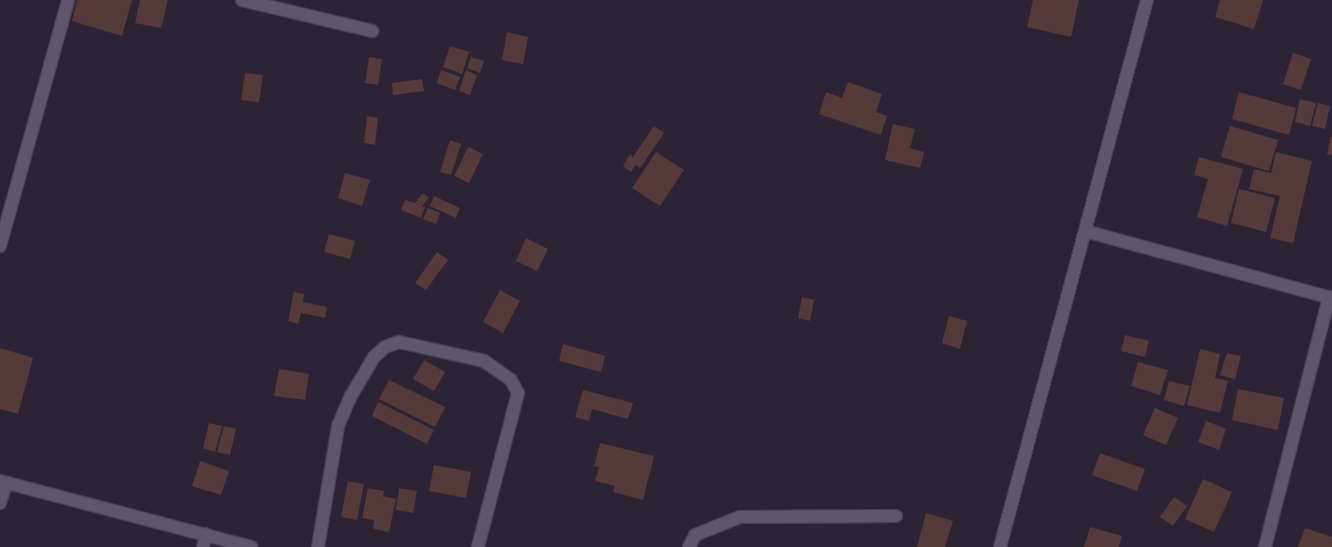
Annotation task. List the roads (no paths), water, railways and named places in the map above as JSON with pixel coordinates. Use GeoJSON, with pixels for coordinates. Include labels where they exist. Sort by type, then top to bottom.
{"type":"FeatureCollection","features":[{"type":"Feature","properties":{"kind":"street"},"geometry":{"type":"LineString","coordinates":[[0,246],[68,0]]}},
{"type":"Feature","properties":{"kind":"street"},"geometry":{"type":"LineString","coordinates":[[242,0],[372,31]]}},
{"type":"Feature","properties":{"kind":"street"},"geometry":{"type":"LineString","coordinates":[[1000,547],[1147,0]]}},
{"type":"Feature","properties":{"kind":"street"},"geometry":{"type":"LineString","coordinates":[[1085,231],[1331,298],[1265,547]]}},
{"type":"Feature","properties":{"kind":"street"},"geometry":{"type":"LineString","coordinates":[[318,547],[338,426],[351,396],[374,357],[385,346],[399,342],[484,360],[510,380],[518,393],[478,547]]}},
{"type":"Feature","properties":{"kind":"street"},"geometry":{"type":"LineString","coordinates":[[0,503],[3,482],[252,547]]}},
{"type":"Feature","properties":{"kind":"street"},"geometry":{"type":"LineString","coordinates":[[689,547],[695,535],[740,517],[896,516]]}},
{"type":"Feature","properties":{"kind":"street"},"geometry":{"type":"LineString","coordinates":[[203,547],[206,534]]}}]}
